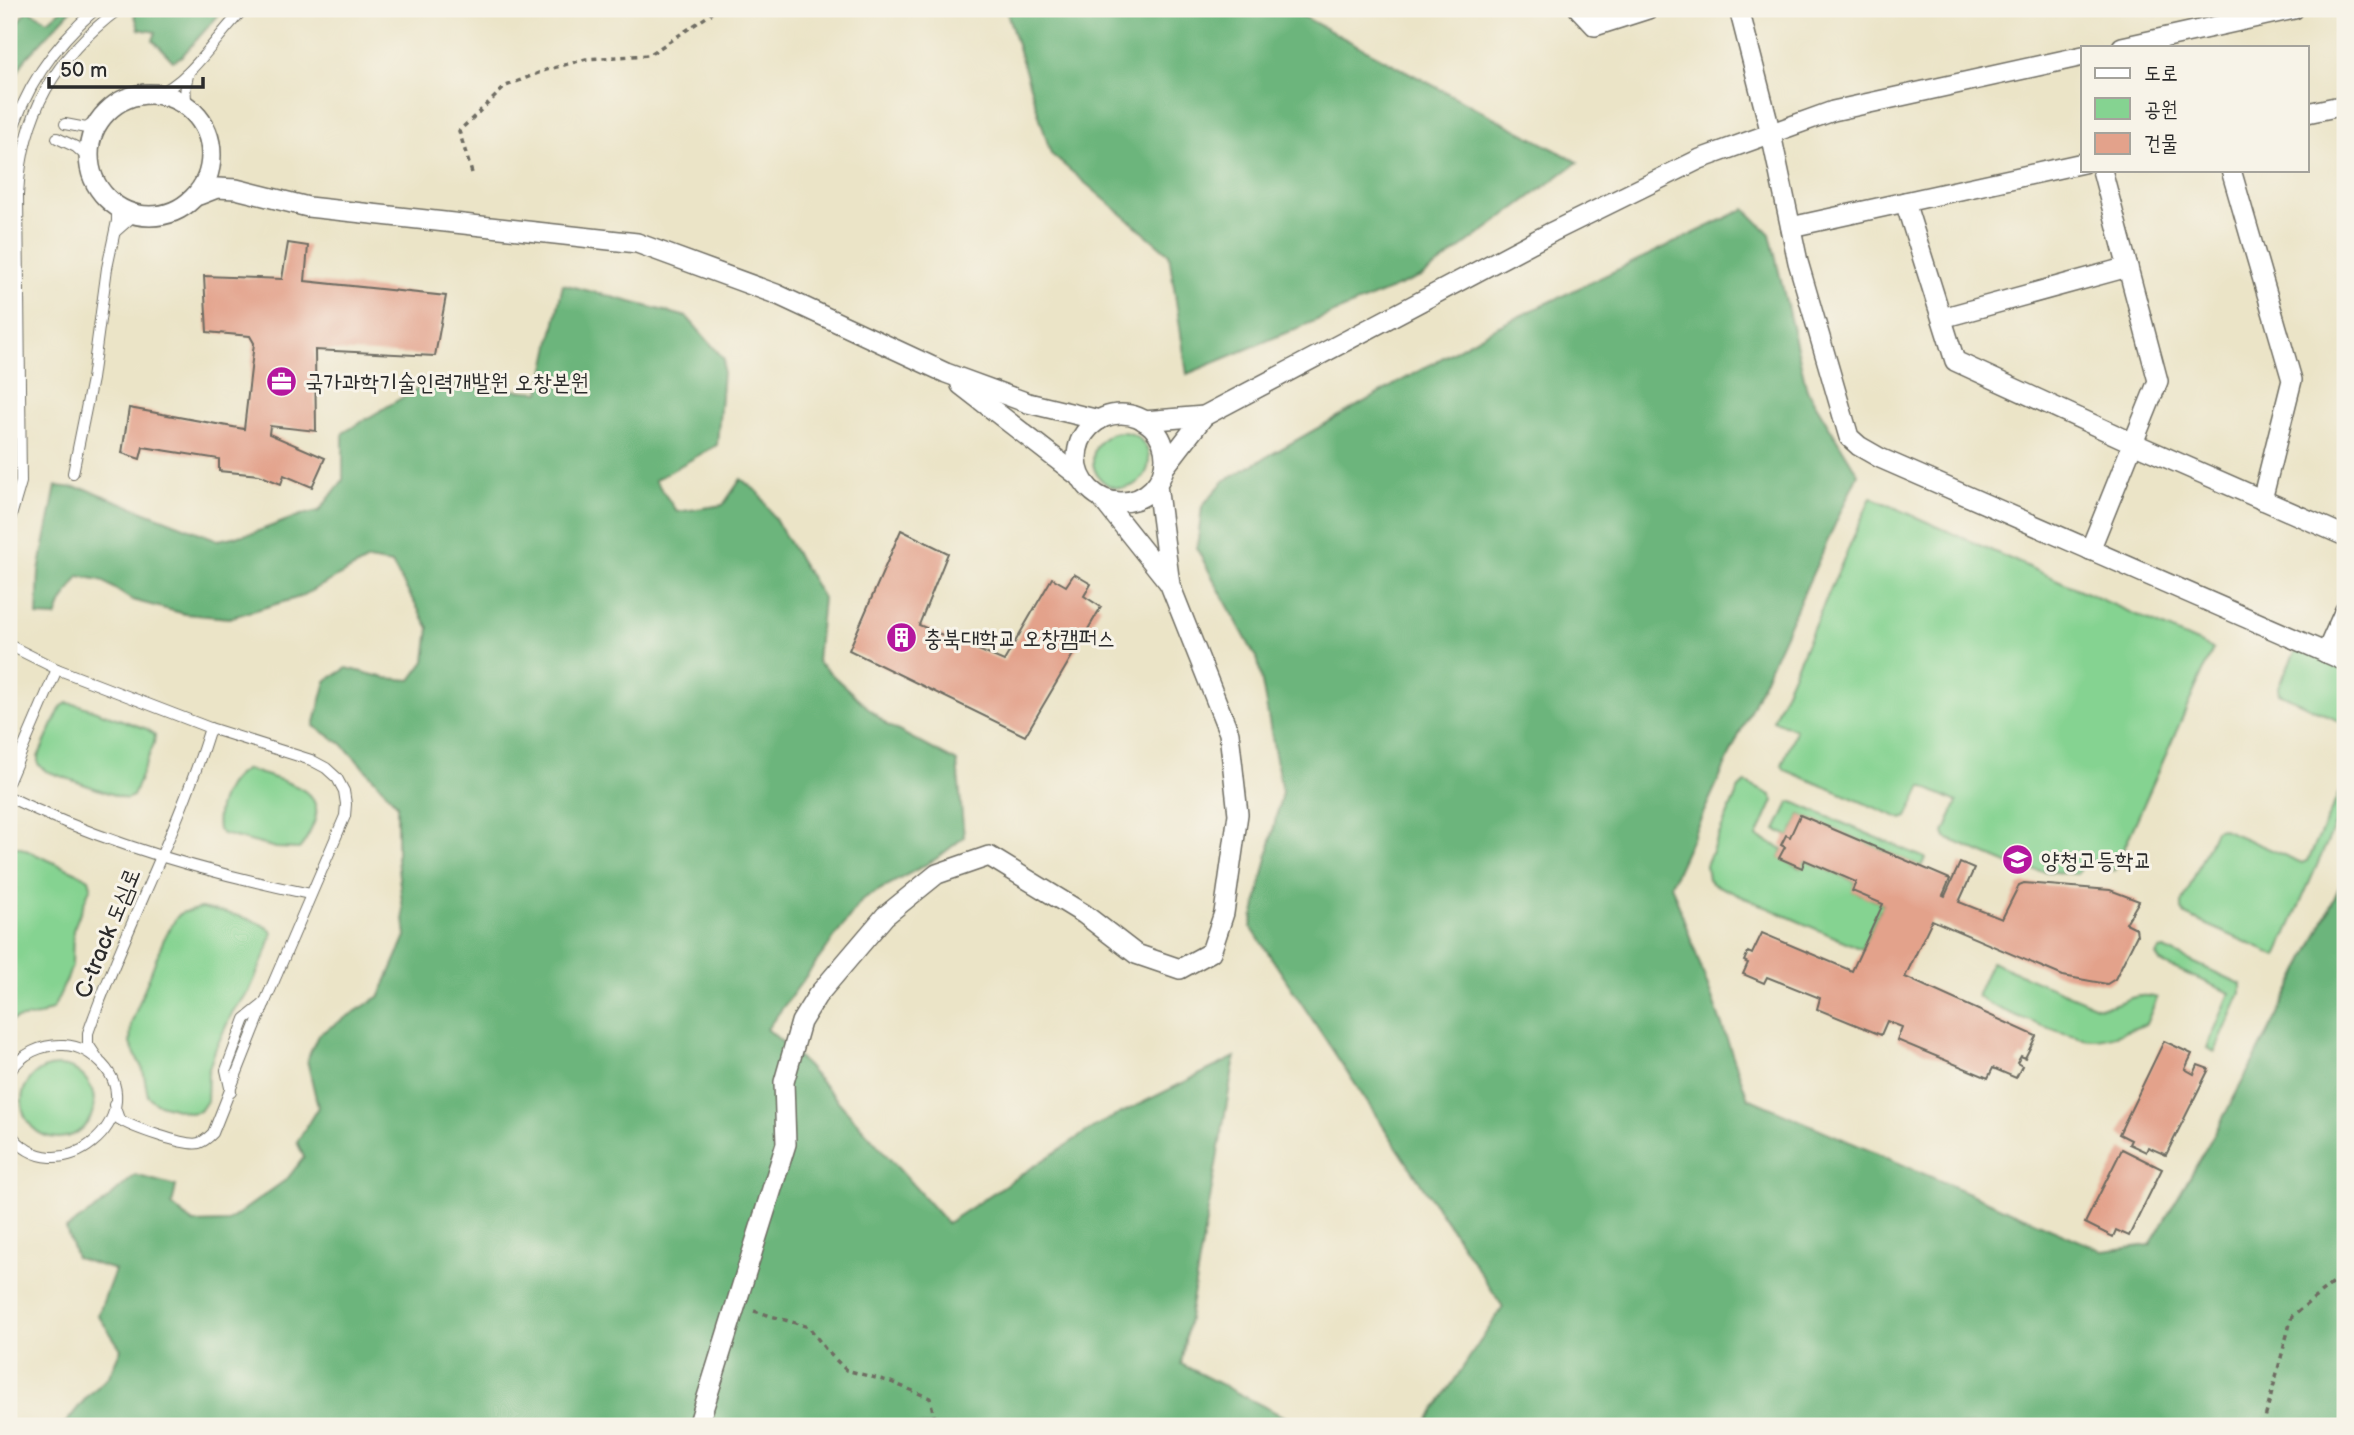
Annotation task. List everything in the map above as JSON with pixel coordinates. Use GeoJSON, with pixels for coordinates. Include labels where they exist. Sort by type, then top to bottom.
{"type":"FeatureCollection","features":[{"type":"Feature","properties":{"kind":"street"},"geometry":{"type":"LineString","coordinates":[[1579,9],[1595,26],[1648,9]]}},
{"type":"Feature","properties":{"kind":"street"},"geometry":{"type":"LineString","coordinates":[[1738,9],[1771,134],[1818,335],[1849,437],[1880,458],[2345,662]]}},
{"type":"Feature","properties":{"kind":"street"},"geometry":{"type":"LineString","coordinates":[[2127,46],[2294,9]]}},
{"type":"Feature","properties":{"kind":"street"},"geometry":{"type":"LineString","coordinates":[[1144,421],[1204,416],[1552,232],[1700,159],[1833,111],[2081,56]]}},
{"type":"Feature","properties":{"kind":"street"},"geometry":{"type":"LineString","coordinates":[[137,95],[156,95],[188,108],[209,137],[211,166],[207,183],[199,195],[183,208],[169,214],[153,216],[138,215],[109,201],[91,174],[88,158],[90,133],[105,110],[137,95]]}},
{"type":"Feature","properties":{"kind":"street"},"geometry":{"type":"LineString","coordinates":[[2308,113],[2345,104]]}},
{"type":"Feature","properties":{"kind":"street"},"geometry":{"type":"LineString","coordinates":[[1791,227],[2081,163]]}},
{"type":"Feature","properties":{"kind":"street"},"geometry":{"type":"LineString","coordinates":[[211,166],[221,179],[236,189]]}},
{"type":"Feature","properties":{"kind":"street"},"geometry":{"type":"LineString","coordinates":[[2090,550],[2158,381],[2103,172]]}},
{"type":"Feature","properties":{"kind":"street"},"geometry":{"type":"LineString","coordinates":[[2232,172],[2292,380],[2262,500]]}},
{"type":"Feature","properties":{"kind":"street"},"geometry":{"type":"LineString","coordinates":[[199,195],[217,188],[236,189],[308,207],[637,243],[776,294],[946,373],[1028,403],[1099,420]]}},
{"type":"Feature","properties":{"kind":"street"},"geometry":{"type":"LineString","coordinates":[[1905,202],[1955,361],[2345,536]]}},
{"type":"Feature","properties":{"kind":"street"},"geometry":{"type":"LineString","coordinates":[[1942,318],[2128,267]]}},
{"type":"Feature","properties":{"kind":"street"},"geometry":{"type":"LineString","coordinates":[[946,373],[1081,478]]}},
{"type":"Feature","properties":{"kind":"street"},"geometry":{"type":"LineString","coordinates":[[698,1426],[786,1144],[784,1082],[801,1022],[817,996],[885,916],[937,874],[989,856],[1084,914],[1136,954],[1180,970],[1211,952],[1224,913],[1238,814],[1229,733],[1170,585],[1160,477],[1165,456],[1162,442],[1154,429],[1144,421],[1130,415],[1116,414],[1091,425],[1082,436],[1077,449],[1076,464],[1089,491],[1102,499],[1117,503],[1132,502],[1146,495],[1160,477],[1204,416]]}},
{"type":"Feature","properties":{"kind":"street"},"geometry":{"type":"LineString","coordinates":[[1102,499],[1170,585]]}},
{"type":"Feature","properties":{"kind":"street"},"geometry":{"type":"LineString","coordinates":[[2326,653],[2345,610]]}},
{"type":"Feature","properties":{"kind":"lane"},"geometry":{"type":"LineString","coordinates":[[9,142],[15,121],[37,75],[65,37],[96,9]]}},
{"type":"Feature","properties":{"kind":"lane"},"geometry":{"type":"LineString","coordinates":[[9,523],[21,482],[18,195],[22,153],[33,116],[60,67],[92,30],[119,9]]}},
{"type":"Feature","properties":{"kind":"lane"},"geometry":{"type":"LineString","coordinates":[[156,95],[174,85],[189,71],[244,9]]}},
{"type":"Feature","properties":{"kind":"lane"},"geometry":{"type":"LineString","coordinates":[[188,108],[185,85],[189,71]]}},
{"type":"Feature","properties":{"kind":"lane"},"geometry":{"type":"LineString","coordinates":[[65,124],[86,128],[97,121]]}},
{"type":"Feature","properties":{"kind":"lane"},"geometry":{"type":"LineString","coordinates":[[57,138],[76,147],[88,158]]}},
{"type":"Feature","properties":{"kind":"lane"},"geometry":{"type":"LineString","coordinates":[[73,472],[92,379],[117,213],[109,201]]}},
{"type":"Feature","properties":{"kind":"lane"},"geometry":{"type":"LineString","coordinates":[[112,235],[122,224],[138,215]]}},
{"type":"Feature","properties":{"kind":"lane"},"geometry":{"type":"LineString","coordinates":[[9,645],[57,669],[210,728],[312,760],[327,768],[344,791],[345,816],[265,1002],[218,1126],[209,1138],[199,1143],[188,1143],[134,1128],[114,1127],[103,1133]]}},
{"type":"Feature","properties":{"kind":"lane"},"geometry":{"type":"LineString","coordinates":[[9,781],[57,669]]}},
{"type":"Feature","properties":{"kind":"lane","name":"C-track 도심로"},"geometry":{"type":"LineString","coordinates":[[90,1026],[195,771],[210,728]]}},
{"type":"Feature","properties":{"kind":"lane","name":"C-track 도심로"},"geometry":{"type":"LineString","coordinates":[[9,797],[98,834],[208,870],[310,894]]}},
{"type":"Feature","properties":{"kind":"lane"},"geometry":{"type":"LineString","coordinates":[[90,1026],[88,1044],[111,1077],[114,1104],[119,1119],[134,1128]]}},
{"type":"Feature","properties":{"kind":"lane"},"geometry":{"type":"LineString","coordinates":[[9,1072],[32,1051],[80,1039],[90,1026]]}},
{"type":"Feature","properties":{"kind":"lane"},"geometry":{"type":"LineString","coordinates":[[62,1045],[80,1048],[98,1059]]}},
{"type":"Feature","properties":{"kind":"lane"},"geometry":{"type":"LineString","coordinates":[[9,1132],[34,1153],[56,1157],[79,1152],[103,1133],[111,1120],[114,1104]]}},
{"type":"Feature","properties":{"kind":"path"},"geometry":{"type":"LineString","coordinates":[[472,173],[459,131],[506,86],[586,59],[649,55],[711,14],[712,9]]}},
{"type":"Feature","properties":{"kind":"path"},"geometry":{"type":"LineString","coordinates":[[2263,1426],[2292,1317],[2345,1273]]}},
{"type":"Feature","properties":{"kind":"path"},"geometry":{"type":"LineString","coordinates":[[736,1305],[809,1327],[826,1350],[846,1370],[891,1382],[930,1398],[936,1426]]}},
{"type":"Feature","properties":{"kind":"green space"},"geometry":{"type":"Polygon","coordinates":[[[27,9],[48,21],[62,9],[72,9],[25,59],[9,88],[9,39],[27,9]]]}},
{"type":"Feature","properties":{"kind":"green space"},"geometry":{"type":"Polygon","coordinates":[[[133,9],[224,9],[182,56],[173,61],[153,40],[156,32],[139,29],[133,9]]]}},
{"type":"Feature","properties":{"kind":"green space"},"geometry":{"type":"Polygon","coordinates":[[[1006,9],[1289,9],[1578,162],[1423,276],[1187,374],[1169,254],[1051,154],[1006,9]]]}},
{"type":"Feature","properties":{"kind":"green space"},"geometry":{"type":"Polygon","coordinates":[[[1745,209],[1770,234],[1807,390],[1858,474],[1671,884],[1748,1098],[2103,1251],[2150,1245],[2253,1063],[2345,875],[2345,1426],[1424,1426],[1503,1307],[1251,927],[1282,792],[1258,661],[1197,549],[1202,506],[1224,481],[1497,327],[1745,209]]]}},
{"type":"Feature","properties":{"kind":"green space"},"geometry":{"type":"Polygon","coordinates":[[[563,284],[687,317],[724,359],[717,445],[655,480],[677,512],[723,505],[741,479],[759,493],[823,598],[817,661],[887,725],[957,762],[964,837],[936,859],[863,899],[767,1029],[795,1053],[947,1223],[1097,1125],[1235,1057],[1181,1364],[1302,1426],[63,1426],[109,1376],[121,1349],[98,1315],[115,1270],[76,1258],[66,1229],[101,1205],[135,1175],[176,1186],[172,1205],[193,1223],[227,1222],[287,1179],[304,1157],[297,1142],[318,1107],[307,1060],[318,1035],[380,996],[406,936],[397,860],[397,804],[342,744],[314,726],[326,681],[347,668],[385,678],[411,680],[425,661],[429,628],[392,564],[368,560],[300,597],[229,618],[185,614],[132,600],[101,580],[79,576],[62,602],[56,617],[37,616],[39,571],[56,486],[86,489],[218,540],[253,533],[319,511],[343,480],[343,433],[425,384],[540,392],[563,284]]]}},
{"type":"Feature","properties":{"kind":"green space"},"geometry":{"type":"Polygon","coordinates":[[[1121,432],[1132,434],[1141,440],[1147,449],[1147,471],[1141,480],[1132,486],[1121,488],[1110,486],[1101,480],[1095,471],[1093,460],[1095,449],[1101,440],[1110,434],[1121,432]]]}},
{"type":"Feature","properties":{"kind":"green space"},"geometry":{"type":"Polygon","coordinates":[[[1871,497],[2213,649],[2114,871],[2085,858],[2077,874],[2019,869],[1946,838],[1944,833],[1957,802],[1922,786],[1907,817],[1902,819],[1785,770],[1782,765],[1796,730],[1773,720],[1871,497]]]}},
{"type":"Feature","properties":{"kind":"green space"},"geometry":{"type":"Polygon","coordinates":[[[2300,642],[2345,661],[2345,724],[2279,693],[2278,687],[2300,642]]]}},
{"type":"Feature","properties":{"kind":"green space"},"geometry":{"type":"Polygon","coordinates":[[[67,703],[147,729],[155,735],[133,796],[126,799],[120,797],[46,771],[38,764],[38,757],[61,707],[67,703]]]}},
{"type":"Feature","properties":{"kind":"green space"},"geometry":{"type":"Polygon","coordinates":[[[247,769],[296,786],[314,801],[316,812],[313,825],[299,849],[276,848],[223,834],[218,830],[220,803],[233,780],[247,769]]]}},
{"type":"Feature","properties":{"kind":"green space"},"geometry":{"type":"Polygon","coordinates":[[[2345,780],[2345,802],[2277,956],[2185,915],[2182,904],[2215,830],[2221,828],[2302,863],[2308,861],[2345,780]]]}},
{"type":"Feature","properties":{"kind":"green space"},"geometry":{"type":"Polygon","coordinates":[[[1746,783],[1771,795],[1773,801],[1757,837],[1783,849],[1780,858],[1801,868],[1805,860],[1856,882],[1853,891],[1883,904],[1862,949],[1708,880],[1706,865],[1739,788],[1746,783]]]}},
{"type":"Feature","properties":{"kind":"green space"},"geometry":{"type":"Polygon","coordinates":[[[1793,802],[1925,858],[1921,867],[1800,815],[1790,837],[1776,830],[1789,803],[1793,802]]]}},
{"type":"Feature","properties":{"kind":"green space"},"geometry":{"type":"Polygon","coordinates":[[[9,847],[19,847],[82,875],[89,879],[91,886],[73,930],[72,965],[53,1009],[39,1016],[15,1019],[9,1023],[9,847]]]}},
{"type":"Feature","properties":{"kind":"green space"},"geometry":{"type":"Polygon","coordinates":[[[201,908],[249,919],[272,932],[249,992],[233,1011],[215,1050],[208,1072],[207,1101],[200,1111],[191,1113],[156,1103],[148,1096],[143,1070],[130,1044],[131,1024],[163,941],[181,913],[201,908]]]}},
{"type":"Feature","properties":{"kind":"green space"},"geometry":{"type":"Polygon","coordinates":[[[2164,949],[2241,984],[2241,993],[2215,1052],[2207,1048],[2230,993],[2160,962],[2156,955],[2164,949]]]}},
{"type":"Feature","properties":{"kind":"green space"},"geometry":{"type":"Polygon","coordinates":[[[1991,962],[2096,1006],[2111,1005],[2139,996],[2157,998],[2146,1024],[2094,1039],[2070,1035],[2000,1009],[1978,997],[1991,962]]]}},
{"type":"Feature","properties":{"kind":"green space"},"geometry":{"type":"Polygon","coordinates":[[[65,1066],[84,1076],[92,1088],[92,1116],[84,1128],[72,1136],[51,1138],[32,1128],[24,1116],[22,1095],[32,1076],[44,1068],[65,1066]]]}},
{"type":"Feature","properties":{"kind":"building","name":"국가과학기술인력개발원 오창본원"},"geometry":{"type":"Polygon","coordinates":[[[288,243],[308,246],[305,281],[446,296],[435,356],[315,350],[316,431],[270,426],[269,434],[325,458],[312,487],[284,475],[281,484],[259,475],[219,471],[219,459],[143,447],[140,459],[122,453],[129,408],[244,429],[254,343],[250,336],[207,332],[204,276],[282,279],[288,243]]]}},
{"type":"Feature","properties":{"kind":"building","name":"충북대학교 오창캠퍼스"},"geometry":{"type":"Polygon","coordinates":[[[901,530],[948,553],[919,625],[1004,661],[1052,578],[1066,586],[1074,574],[1091,584],[1084,596],[1101,607],[1025,736],[849,650],[901,530]]]}},
{"type":"Feature","properties":{"kind":"building"},"geometry":{"type":"Polygon","coordinates":[[[1800,815],[1950,879],[1943,895],[1945,896],[1960,863],[1974,869],[1959,902],[2002,919],[2019,885],[2024,883],[2110,890],[2139,901],[2126,923],[2136,928],[2137,935],[2115,979],[2107,984],[2063,976],[1932,920],[1905,977],[2036,1036],[2025,1058],[2021,1056],[2017,1063],[2022,1066],[2016,1078],[1993,1068],[1988,1078],[1897,1040],[1902,1027],[1887,1021],[1881,1035],[1817,1009],[1820,998],[1767,977],[1764,983],[1743,974],[1748,963],[1744,961],[1748,952],[1752,954],[1762,933],[1852,971],[1883,904],[1852,891],[1856,882],[1805,860],[1802,868],[1779,858],[1785,847],[1781,845],[1786,835],[1790,837],[1800,815]]]}},
{"type":"Feature","properties":{"kind":"building"},"geometry":{"type":"Polygon","coordinates":[[[2164,1041],[2192,1054],[2185,1069],[2194,1074],[2198,1065],[2209,1069],[2166,1155],[2148,1147],[2146,1152],[2129,1144],[2131,1140],[2119,1134],[2164,1041]]]}},
{"type":"Feature","properties":{"kind":"building"},"geometry":{"type":"Polygon","coordinates":[[[2122,1149],[2162,1169],[2129,1236],[2116,1230],[2113,1237],[2085,1223],[2122,1149]]]}},
{"type":"Feature","properties":{"kind":"place","name":"국가과학기술인력개발원 오창본원"},"geometry":{"type":"Point","coordinates":[282,382]}},
{"type":"Feature","properties":{"kind":"place","name":"충북대학교 오창캠퍼스"},"geometry":{"type":"Point","coordinates":[901,638]}},
{"type":"Feature","properties":{"kind":"place","name":"양청고등학교"},"geometry":{"type":"Point","coordinates":[2018,860]}}]}
